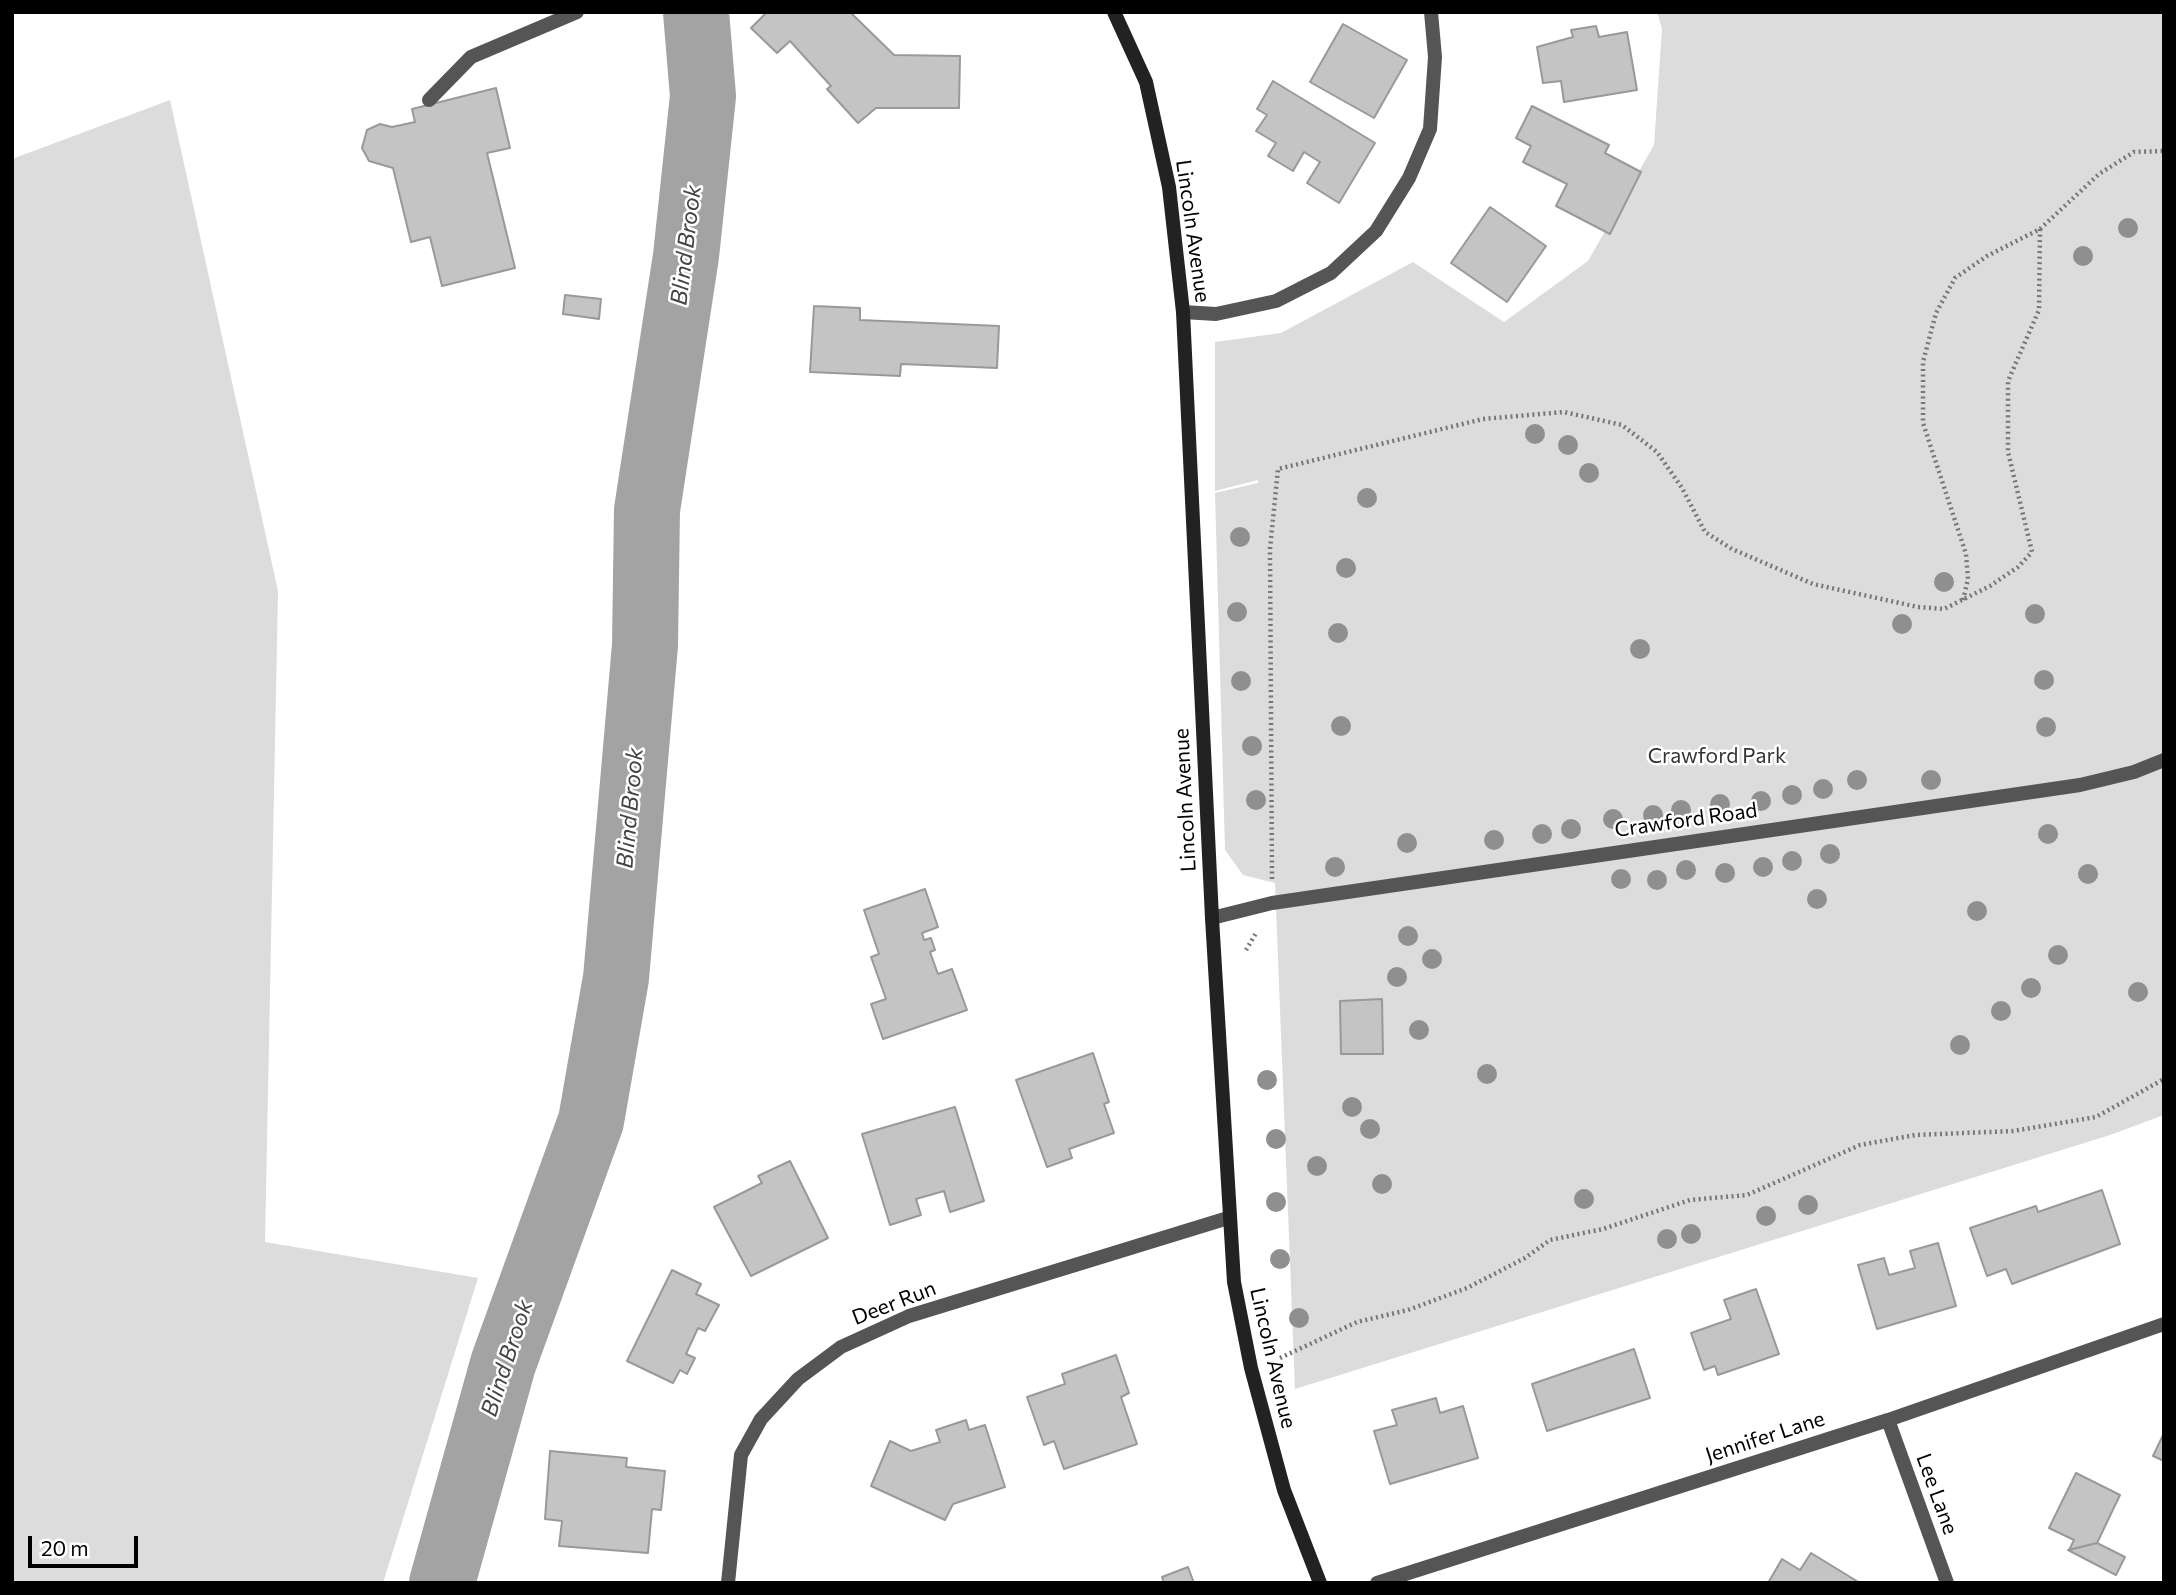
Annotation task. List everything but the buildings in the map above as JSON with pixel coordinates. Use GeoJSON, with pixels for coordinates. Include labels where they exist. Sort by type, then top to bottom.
{"type":"FeatureCollection","features":[{"type":"Feature","properties":{"kind":"street"},"geometry":{"type":"LineString","coordinates":[[429,100],[471,57],[578,12]]}},
{"type":"Feature","properties":{"kind":"street","name":"Lincoln Avenue"},"geometry":{"type":"LineString","coordinates":[[1114,12],[1146,82],[1169,187],[1183,312],[1212,918],[1228,1218],[1234,1282],[1260,1404],[1284,1490],[1320,1583]]}},
{"type":"Feature","properties":{"kind":"street"},"geometry":{"type":"LineString","coordinates":[[1183,312],[1216,314],[1276,301],[1331,273],[1376,231],[1409,178],[1430,129],[1436,57],[1431,12]]}},
{"type":"Feature","properties":{"kind":"street","name":"Crawford Road"},"geometry":{"type":"LineString","coordinates":[[1212,918],[1272,903],[2080,785],[2134,772],[2164,760]]}},
{"type":"Feature","properties":{"kind":"street","name":"Deer Run"},"geometry":{"type":"LineString","coordinates":[[728,1583],[741,1455],[761,1419],[797,1379],[841,1347],[909,1316],[1228,1218]]}},
{"type":"Feature","properties":{"kind":"street","name":"Jennifer Lane"},"geometry":{"type":"LineString","coordinates":[[1377,1583],[1888,1420],[2164,1325]]}},
{"type":"Feature","properties":{"kind":"street","name":"Lee Lane"},"geometry":{"type":"LineString","coordinates":[[1888,1420],[1947,1583]]}},
{"type":"Feature","properties":{"kind":"path"},"geometry":{"type":"LineString","coordinates":[[1963,601],[1968,579],[1966,554],[1923,423],[1923,362],[1936,313],[1955,278],[1987,256],[2040,229],[2110,167],[2134,152],[2164,151]]}},
{"type":"Feature","properties":{"kind":"path"},"geometry":{"type":"LineString","coordinates":[[1272,903],[1270,549],[1278,469],[1483,419],[1564,412],[1622,425],[1657,452],[1682,488],[1705,532],[1732,550],[1813,584],[1919,607],[1944,609],[1963,601],[2018,567],[2032,552],[2008,452],[2008,381],[2039,310],[2040,229]]}},
{"type":"Feature","properties":{"kind":"path"},"geometry":{"type":"LineString","coordinates":[[1280,1358],[1357,1322],[1408,1310],[1467,1288],[1525,1258],[1550,1240],[1603,1229],[1690,1200],[1747,1195],[1860,1145],[1915,1135],[2013,1132],[2096,1117],[2164,1079]]}},
{"type":"Feature","properties":{"kind":"green space","name":"Crawford Park"},"geometry":{"type":"Polygon","coordinates":[[[1657,12],[2164,12],[2164,1115],[2110,1135],[1295,1389],[1275,883],[1243,875],[1225,850],[1215,493],[1258,483],[1258,480],[1215,491],[1215,342],[1281,333],[1413,262],[1504,322],[1588,261],[1654,145],[1662,29],[1657,12]]]}},
{"type":"Feature","properties":{"kind":"green space"},"geometry":{"type":"Polygon","coordinates":[[[170,100],[278,591],[265,1242],[478,1278],[383,1583],[12,1583],[12,159],[170,100]]]}},
{"type":"Feature","properties":{"kind":"waterway","name":"Blind Brook"},"geometry":{"type":"LineString","coordinates":[[442,1583],[503,1364],[591,1121],[616,978],[645,645],[647,510],[686,256],[703,96],[696,12]]}}]}
